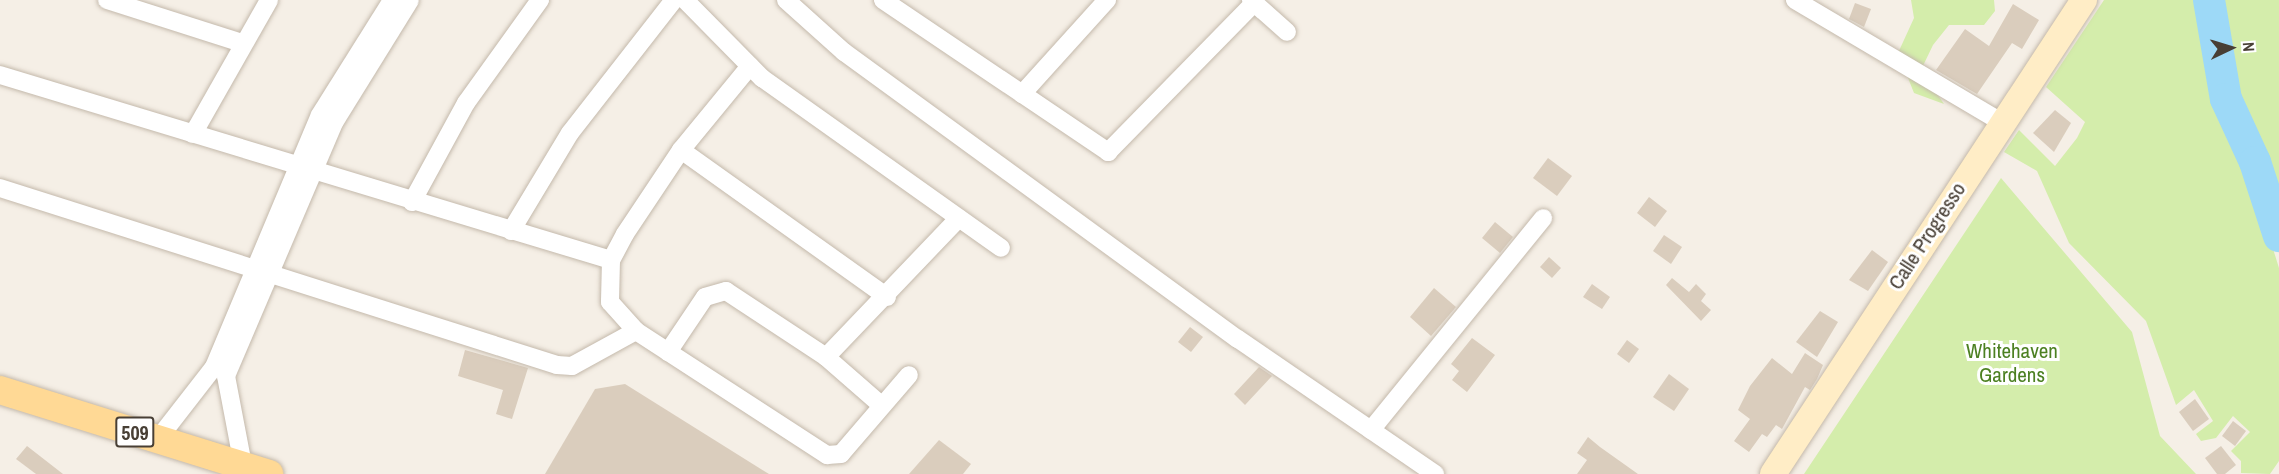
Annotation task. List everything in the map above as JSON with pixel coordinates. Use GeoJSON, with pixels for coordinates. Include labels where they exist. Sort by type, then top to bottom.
{"type":"FeatureCollection","features":[{"type":"Feature","properties":{"kind":"main road","name":"Calle Progresso"},"geometry":{"type":"LineString","coordinates":[[1773,474],[2000,121],[2084,0]]}},
{"type":"Feature","properties":{"kind":"main road","name":"509"},"geometry":{"type":"LineString","coordinates":[[0,390],[158,439],[243,469]]}},
{"type":"Feature","properties":{"kind":"street"},"geometry":{"type":"LineString","coordinates":[[107,0],[242,43]]}},
{"type":"Feature","properties":{"kind":"street"},"geometry":{"type":"LineString","coordinates":[[193,134],[268,0]]}},
{"type":"Feature","properties":{"kind":"street"},"geometry":{"type":"LineString","coordinates":[[243,469],[218,374],[254,266],[320,115],[392,0]]}},
{"type":"Feature","properties":{"kind":"street"},"geometry":{"type":"LineString","coordinates":[[158,439],[218,374],[272,272],[335,121],[410,0]]}},
{"type":"Feature","properties":{"kind":"street"},"geometry":{"type":"LineString","coordinates":[[412,202],[466,103],[540,0]]}},
{"type":"Feature","properties":{"kind":"street"},"geometry":{"type":"LineString","coordinates":[[511,231],[570,133],[674,0]]}},
{"type":"Feature","properties":{"kind":"street"},"geometry":{"type":"LineString","coordinates":[[685,0],[750,66],[1001,248]]}},
{"type":"Feature","properties":{"kind":"street"},"geometry":{"type":"LineString","coordinates":[[786,0],[844,52],[1435,474]]}},
{"type":"Feature","properties":{"kind":"street"},"geometry":{"type":"LineString","coordinates":[[884,0],[1108,152],[1253,2],[1287,32]]}},
{"type":"Feature","properties":{"kind":"street"},"geometry":{"type":"LineString","coordinates":[[1022,94],[1107,0]]}},
{"type":"Feature","properties":{"kind":"street"},"geometry":{"type":"LineString","coordinates":[[1795,0],[2000,121]]}},
{"type":"Feature","properties":{"kind":"street"},"geometry":{"type":"LineString","coordinates":[[750,66],[681,150],[611,260],[610,302],[636,331],[827,455],[841,454],[909,375]]}},
{"type":"Feature","properties":{"kind":"street"},"geometry":{"type":"LineString","coordinates":[[0,75],[193,134],[313,174],[611,260]]}},
{"type":"Feature","properties":{"kind":"street"},"geometry":{"type":"LineString","coordinates":[[681,150],[887,297]]}},
{"type":"Feature","properties":{"kind":"street"},"geometry":{"type":"LineString","coordinates":[[0,189],[254,266],[557,365],[572,366],[636,331]]}},
{"type":"Feature","properties":{"kind":"street"},"geometry":{"type":"LineString","coordinates":[[826,357],[887,297],[959,218]]}},
{"type":"Feature","properties":{"kind":"street"},"geometry":{"type":"LineString","coordinates":[[1371,430],[1543,219]]}},
{"type":"Feature","properties":{"kind":"street"},"geometry":{"type":"LineString","coordinates":[[668,352],[705,297],[726,291],[826,357],[882,405]]}},
{"type":"Feature","properties":{"kind":"green space"},"geometry":{"type":"Polygon","coordinates":[[[1911,0],[1994,0],[1995,11],[1984,25],[1949,25],[1933,45],[1921,70],[1944,104],[1914,93],[1898,53],[1914,18],[1911,0]]]}},
{"type":"Feature","properties":{"kind":"green space"},"geometry":{"type":"Polygon","coordinates":[[[2104,0],[2201,0],[2228,133],[2250,175],[2279,268],[2279,461],[2270,474],[2241,473],[2241,461],[2231,451],[2250,432],[2233,416],[2216,438],[2201,441],[2196,434],[2213,421],[2194,390],[2176,405],[2146,321],[2069,243],[2037,171],[2004,152],[2019,130],[2055,166],[2077,138],[2085,122],[2046,87],[2104,0]]]}},
{"type":"Feature","properties":{"kind":"green space"},"geometry":{"type":"Polygon","coordinates":[[[2217,0],[2279,0],[2279,220],[2231,93],[2230,50],[2217,0]]]}},
{"type":"Feature","properties":{"kind":"green space","name":"Whitehaven Gardens"},"geometry":{"type":"Polygon","coordinates":[[[2001,178],[2132,332],[2160,436],[2196,474],[1804,474],[2001,178]]]}},
{"type":"Feature","properties":{"kind":"building"},"geometry":{"type":"Polygon","coordinates":[[[1855,3],[1871,9],[1864,27],[1849,19],[1855,3]]]}},
{"type":"Feature","properties":{"kind":"building"},"geometry":{"type":"Polygon","coordinates":[[[2013,4],[2039,20],[2022,49],[2012,43],[1977,94],[1936,70],[1965,29],[1989,46],[2013,4]]]}},
{"type":"Feature","properties":{"kind":"building"},"geometry":{"type":"Polygon","coordinates":[[[2055,110],[2071,123],[2054,152],[2033,133],[2055,110]]]}},
{"type":"Feature","properties":{"kind":"building"},"geometry":{"type":"Polygon","coordinates":[[[1548,158],[1572,176],[1557,196],[1533,178],[1548,158]]]}},
{"type":"Feature","properties":{"kind":"building"},"geometry":{"type":"Polygon","coordinates":[[[1649,197],[1667,211],[1655,227],[1637,213],[1649,197]]]}},
{"type":"Feature","properties":{"kind":"building"},"geometry":{"type":"Polygon","coordinates":[[[1495,222],[1513,237],[1500,253],[1482,238],[1495,222]]]}},
{"type":"Feature","properties":{"kind":"building"},"geometry":{"type":"Polygon","coordinates":[[[1664,235],[1682,247],[1671,264],[1653,251],[1664,235]]]}},
{"type":"Feature","properties":{"kind":"building"},"geometry":{"type":"Polygon","coordinates":[[[1872,250],[1888,262],[1868,291],[1849,280],[1872,250]]]}},
{"type":"Feature","properties":{"kind":"building"},"geometry":{"type":"Polygon","coordinates":[[[1549,257],[1561,268],[1552,278],[1540,267],[1549,257]]]}},
{"type":"Feature","properties":{"kind":"building"},"geometry":{"type":"Polygon","coordinates":[[[1672,278],[1689,292],[1696,284],[1706,294],[1701,301],[1711,310],[1701,321],[1666,285],[1672,278]]]}},
{"type":"Feature","properties":{"kind":"building"},"geometry":{"type":"Polygon","coordinates":[[[1592,284],[1610,297],[1602,309],[1583,297],[1592,284]]]}},
{"type":"Feature","properties":{"kind":"building"},"geometry":{"type":"Polygon","coordinates":[[[1434,288],[1456,307],[1431,336],[1410,317],[1434,288]]]}},
{"type":"Feature","properties":{"kind":"building"},"geometry":{"type":"Polygon","coordinates":[[[1820,311],[1838,322],[1817,357],[1796,342],[1820,311]]]}},
{"type":"Feature","properties":{"kind":"building"},"geometry":{"type":"Polygon","coordinates":[[[1190,327],[1203,337],[1191,352],[1178,342],[1190,327]]]}},
{"type":"Feature","properties":{"kind":"building"},"geometry":{"type":"Polygon","coordinates":[[[1472,338],[1495,355],[1467,392],[1452,380],[1459,371],[1451,364],[1472,338]]]}},
{"type":"Feature","properties":{"kind":"building"},"geometry":{"type":"Polygon","coordinates":[[[1627,340],[1639,349],[1629,363],[1617,354],[1627,340]]]}},
{"type":"Feature","properties":{"kind":"building"},"geometry":{"type":"Polygon","coordinates":[[[465,350],[528,368],[512,419],[496,414],[503,390],[458,376],[465,350]]]}},
{"type":"Feature","properties":{"kind":"building"},"geometry":{"type":"Polygon","coordinates":[[[1805,353],[1823,365],[1817,379],[1810,390],[1805,387],[1782,429],[1776,425],[1767,437],[1762,434],[1749,452],[1734,441],[1750,419],[1738,410],[1750,386],[1772,358],[1792,374],[1805,353]]]}},
{"type":"Feature","properties":{"kind":"building"},"geometry":{"type":"Polygon","coordinates":[[[1259,367],[1272,376],[1245,405],[1234,394],[1259,367]]]}},
{"type":"Feature","properties":{"kind":"building"},"geometry":{"type":"Polygon","coordinates":[[[1669,374],[1689,389],[1674,411],[1653,397],[1669,374]]]}},
{"type":"Feature","properties":{"kind":"building"},"geometry":{"type":"Polygon","coordinates":[[[625,384],[769,474],[545,474],[595,389],[625,384]]]}},
{"type":"Feature","properties":{"kind":"building"},"geometry":{"type":"Polygon","coordinates":[[[2195,399],[2209,419],[2193,431],[2179,412],[2195,399]]]}},
{"type":"Feature","properties":{"kind":"building"},"geometry":{"type":"Polygon","coordinates":[[[2233,421],[2246,431],[2235,446],[2222,436],[2233,421]]]}},
{"type":"Feature","properties":{"kind":"building"},"geometry":{"type":"Polygon","coordinates":[[[1588,437],[1638,474],[1577,474],[1587,460],[1577,453],[1588,437]]]}},
{"type":"Feature","properties":{"kind":"building"},"geometry":{"type":"Polygon","coordinates":[[[939,440],[971,464],[963,474],[909,474],[939,440]]]}},
{"type":"Feature","properties":{"kind":"building"},"geometry":{"type":"Polygon","coordinates":[[[27,446],[63,474],[36,474],[16,459],[27,446]]]}},
{"type":"Feature","properties":{"kind":"building"},"geometry":{"type":"Polygon","coordinates":[[[2221,446],[2236,465],[2225,474],[2217,474],[2205,458],[2221,446]]]}},
{"type":"Feature","properties":{"kind":"waterway"},"geometry":{"type":"LineString","coordinates":[[2209,0],[2226,99],[2255,162],[2279,236]]}}]}
